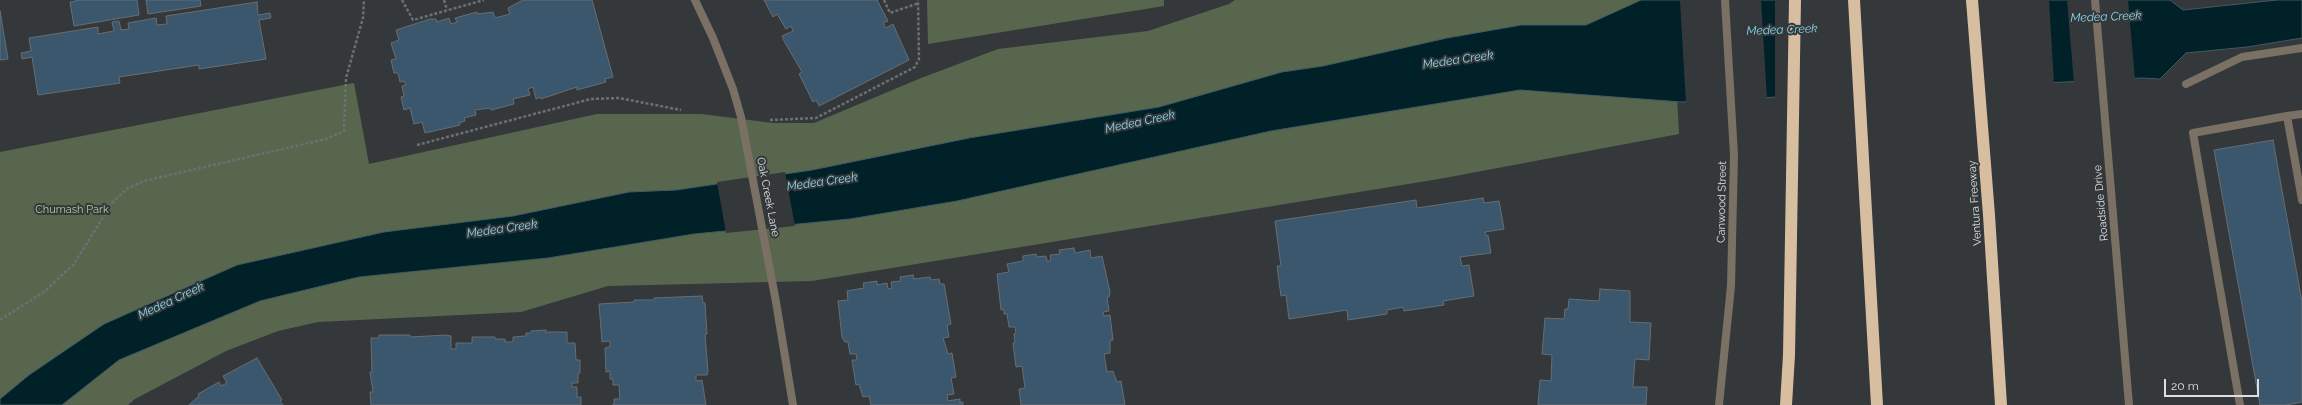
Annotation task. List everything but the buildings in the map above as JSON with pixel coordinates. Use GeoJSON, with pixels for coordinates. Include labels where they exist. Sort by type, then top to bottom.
{"type":"FeatureCollection","features":[{"type":"Feature","properties":{"kind":"highway"},"geometry":{"type":"LineString","coordinates":[[1786,405],[1789,355],[1791,131],[1795,0]]}},
{"type":"Feature","properties":{"kind":"highway"},"geometry":{"type":"LineString","coordinates":[[1854,0],[1877,405]]}},
{"type":"Feature","properties":{"kind":"highway","name":"Ventura Freeway"},"geometry":{"type":"LineString","coordinates":[[1972,0],[2001,405]]}},
{"type":"Feature","properties":{"kind":"highway"},"geometry":{"type":"LineString","coordinates":[[2000,383],[2007,405]]}},
{"type":"Feature","properties":{"kind":"street","name":"Oak Creek Lane"},"geometry":{"type":"LineString","coordinates":[[695,0],[734,90],[743,127],[776,302],[793,405]]}},
{"type":"Feature","properties":{"kind":"street","name":"Canwood Street"},"geometry":{"type":"LineString","coordinates":[[1719,405],[1731,286],[1732,133],[1725,0]]}},
{"type":"Feature","properties":{"kind":"street","name":"Roadside Drive"},"geometry":{"type":"LineString","coordinates":[[2095,0],[2129,405]]}},
{"type":"Feature","properties":{"kind":"street"},"geometry":{"type":"LineString","coordinates":[[2186,84],[2242,58],[2302,48]]}},
{"type":"Feature","properties":{"kind":"street"},"geometry":{"type":"LineString","coordinates":[[2240,405],[2192,133],[2302,114]]}},
{"type":"Feature","properties":{"kind":"street"},"geometry":{"type":"LineString","coordinates":[[2287,116],[2302,200]]}},
{"type":"Feature","properties":{"kind":"path"},"geometry":{"type":"LineString","coordinates":[[0,320],[44,292],[74,264],[112,203],[128,188],[144,180],[326,139],[344,131],[346,78],[363,18],[364,0]]}},
{"type":"Feature","properties":{"kind":"path"},"geometry":{"type":"LineString","coordinates":[[402,0],[413,20],[484,0]]}},
{"type":"Feature","properties":{"kind":"path"},"geometry":{"type":"LineString","coordinates":[[444,0],[447,10]]}},
{"type":"Feature","properties":{"kind":"path"},"geometry":{"type":"LineString","coordinates":[[770,120],[816,118],[910,72],[915,67],[919,59],[918,2],[890,13],[884,0]]}},
{"type":"Feature","properties":{"kind":"path"},"geometry":{"type":"LineString","coordinates":[[417,144],[590,99],[620,98],[681,110]]}},
{"type":"Feature","properties":{"kind":"green space"},"geometry":{"type":"Polygon","coordinates":[[[927,0],[1164,0],[1164,6],[928,44],[927,0]]]}},
{"type":"Feature","properties":{"kind":"green space","name":"Chumash Park"},"geometry":{"type":"Polygon","coordinates":[[[1235,0],[1672,0],[1679,134],[1439,179],[812,281],[608,286],[521,312],[318,322],[278,331],[226,351],[135,399],[128,405],[0,405],[0,152],[354,83],[369,164],[597,114],[701,114],[773,123],[814,123],[921,78],[998,49],[1148,31],[1229,4],[1235,0]]]}},
{"type":"Feature","properties":{"kind":"water","name":"Medea Creek"},"geometry":{"type":"Polygon","coordinates":[[[1641,0],[2170,0],[2183,10],[2277,0],[2302,0],[2302,38],[2247,47],[2186,53],[2160,79],[2142,78],[1682,102],[1520,90],[1271,131],[957,201],[850,219],[694,234],[548,258],[359,277],[260,301],[119,360],[62,405],[0,405],[0,399],[29,375],[104,324],[237,265],[384,232],[513,216],[629,192],[676,190],[812,170],[969,138],[1159,107],[1282,72],[1323,66],[1447,38],[1521,25],[1586,25],[1641,0]]]}},
{"type":"Feature","properties":{"kind":"pier"},"geometry":{"type":"Polygon","coordinates":[[[1680,0],[1761,0],[1767,99],[1686,104],[1680,0]]]}},
{"type":"Feature","properties":{"kind":"pier"},"geometry":{"type":"Polygon","coordinates":[[[1775,0],[2049,0],[2054,84],[1775,99],[1775,0]]]}},
{"type":"Feature","properties":{"kind":"pier"},"geometry":{"type":"Polygon","coordinates":[[[2067,0],[2128,0],[2135,80],[2074,83],[2067,0]]]}},
{"type":"Feature","properties":{"kind":"pier"},"geometry":{"type":"Polygon","coordinates":[[[785,172],[795,226],[726,233],[717,182],[785,172]]]}}]}
